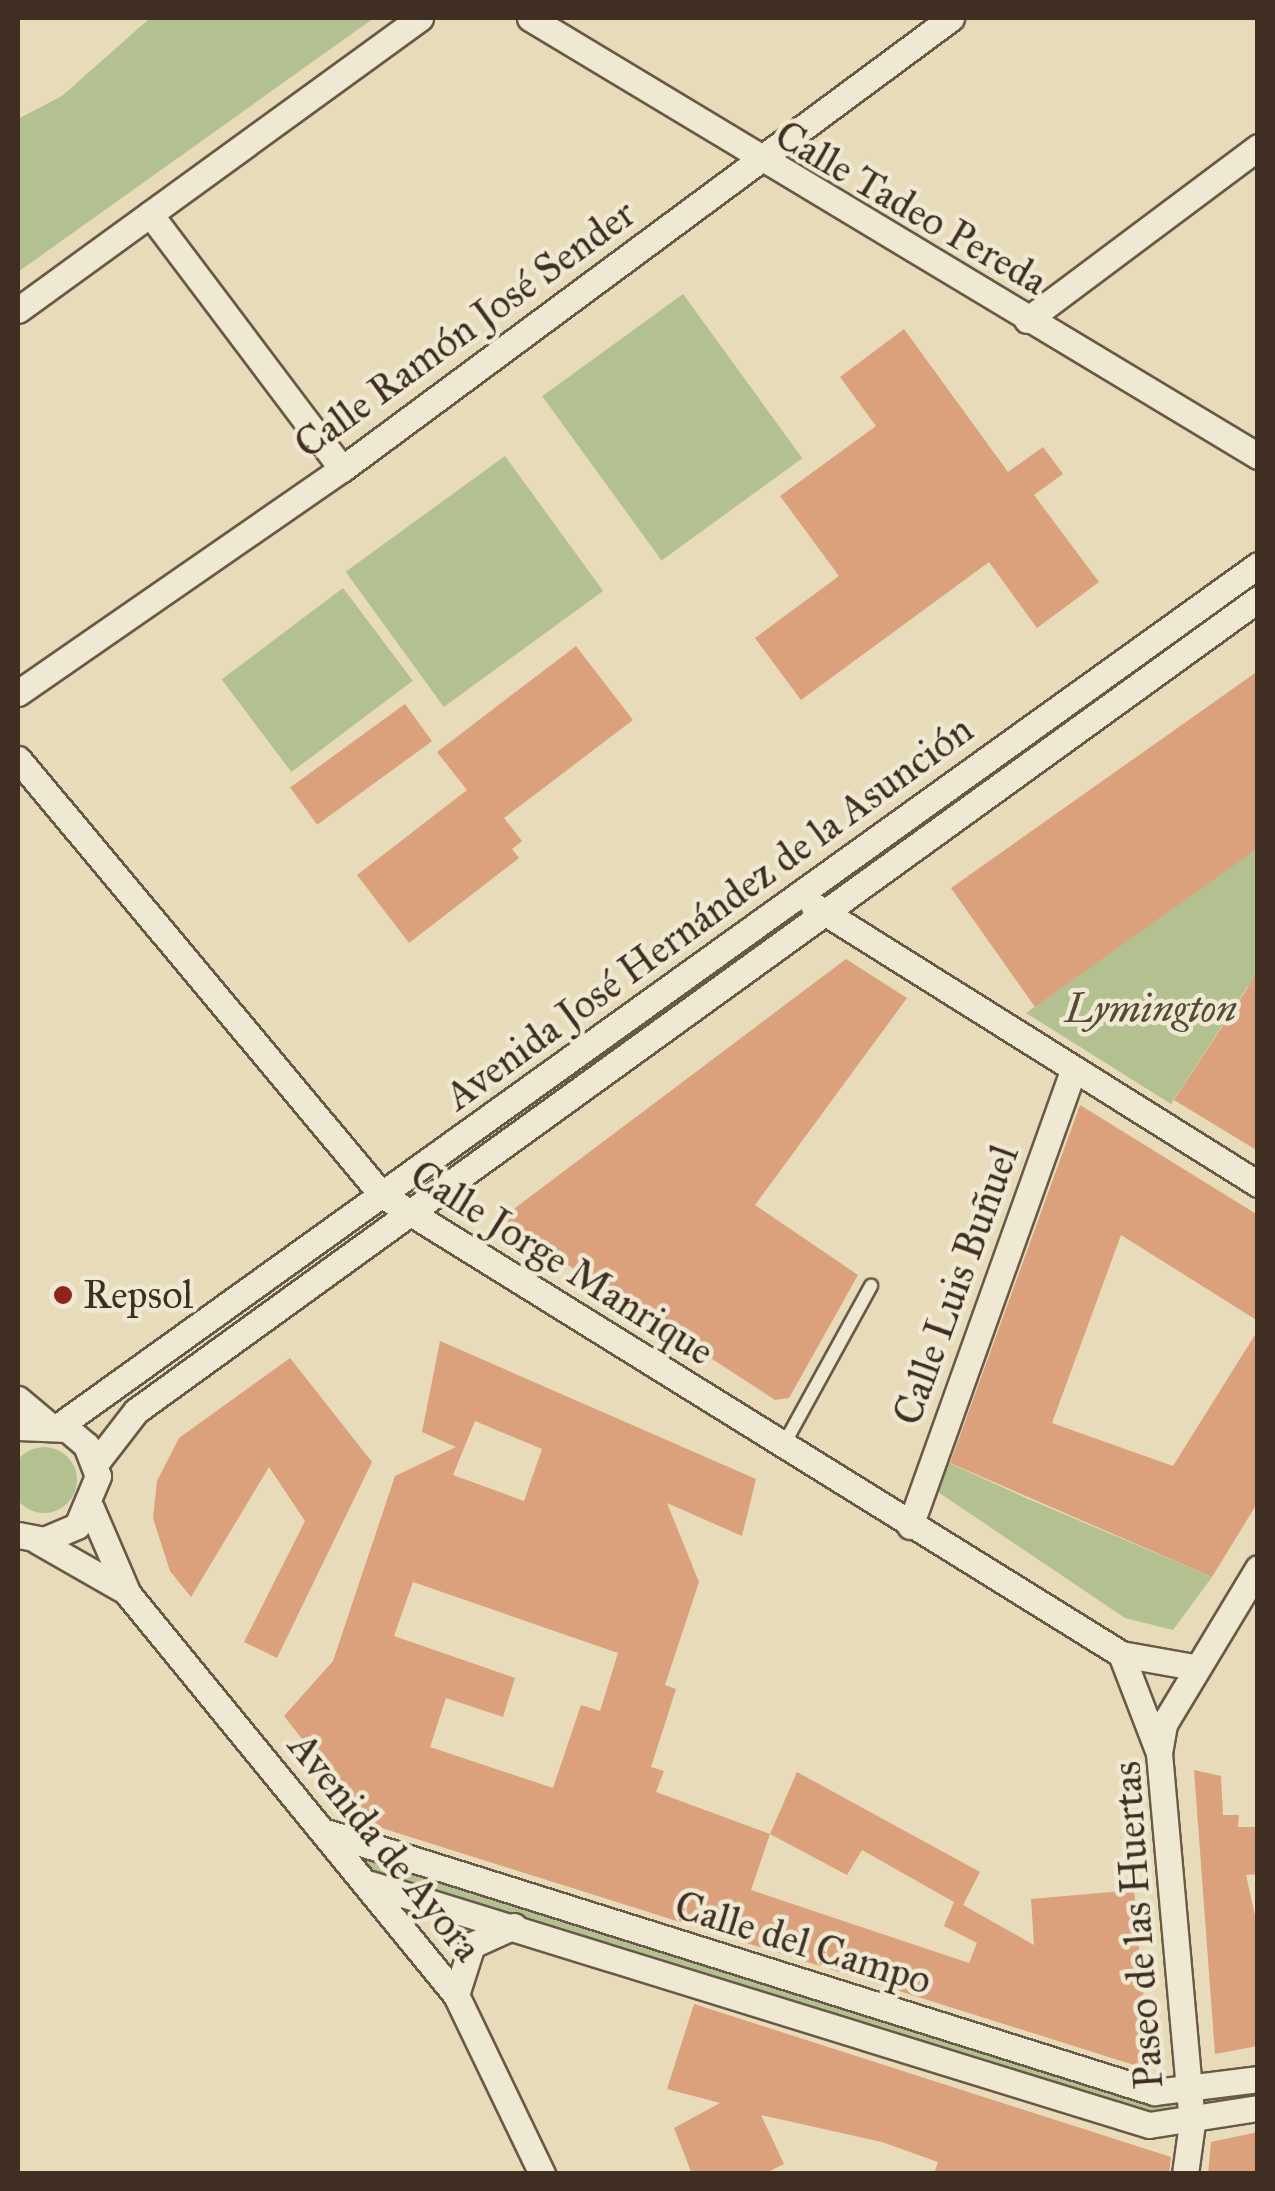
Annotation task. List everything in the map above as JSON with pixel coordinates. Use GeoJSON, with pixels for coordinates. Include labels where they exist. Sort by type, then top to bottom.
{"type":"FeatureCollection","features":[{"type":"Feature","properties":{"kind":"street"},"geometry":{"type":"LineString","coordinates":[[18,310],[420,18]]}},
{"type":"Feature","properties":{"kind":"street","name":"Calle Tadeo Pereda"},"geometry":{"type":"LineString","coordinates":[[530,18],[756,161],[1253,447]]}},
{"type":"Feature","properties":{"kind":"street","name":"Calle Ramón José Sender"},"geometry":{"type":"LineString","coordinates":[[18,692],[342,468],[951,18]]}},
{"type":"Feature","properties":{"kind":"street"},"geometry":{"type":"LineString","coordinates":[[1027,320],[1258,147]]}},
{"type":"Feature","properties":{"kind":"street"},"geometry":{"type":"LineString","coordinates":[[150,214],[342,468]]}},
{"type":"Feature","properties":{"kind":"street","name":"Avenida José Hernández de la Asunción"},"geometry":{"type":"LineString","coordinates":[[53,1424],[382,1195],[1258,566]]}},
{"type":"Feature","properties":{"kind":"street","name":"Avenida José Hernández de la Asunción"},"geometry":{"type":"LineString","coordinates":[[96,1464],[136,1411],[407,1211],[1258,599]]}},
{"type":"Feature","properties":{"kind":"street","name":"Calle Jorge Manrique"},"geometry":{"type":"LineString","coordinates":[[18,759],[382,1195],[1121,1654],[1194,1667]]}},
{"type":"Feature","properties":{"kind":"street"},"geometry":{"type":"LineString","coordinates":[[798,893],[821,913],[1258,1184]]}},
{"type":"Feature","properties":{"kind":"street","name":"Calle Luis Buñuel"},"geometry":{"type":"LineString","coordinates":[[910,1526],[1073,1070]]}},
{"type":"Feature","properties":{"kind":"street"},"geometry":{"type":"LineString","coordinates":[[18,1399],[53,1424],[96,1464],[91,1508],[66,1533],[25,1538]]}},
{"type":"Feature","properties":{"kind":"street"},"geometry":{"type":"LineString","coordinates":[[18,1427],[53,1424]]}},
{"type":"Feature","properties":{"kind":"street","name":"Avenida de Ayora"},"geometry":{"type":"LineString","coordinates":[[91,1508],[128,1594]]}},
{"type":"Feature","properties":{"kind":"street","name":"Avenida de Ayora"},"geometry":{"type":"LineString","coordinates":[[25,1538],[72,1554],[128,1594],[330,1833],[456,1995],[542,2174]]}},
{"type":"Feature","properties":{"kind":"street","name":"Paseo de las Huertas"},"geometry":{"type":"LineString","coordinates":[[1185,2174],[1192,2122],[1159,1753],[1194,1667],[1258,1568]]}},
{"type":"Feature","properties":{"kind":"street"},"geometry":{"type":"LineString","coordinates":[[1121,1654],[1159,1753]]}},
{"type":"Feature","properties":{"kind":"street","name":"Calle del Campo"},"geometry":{"type":"LineString","coordinates":[[330,1833],[1154,2092],[1258,2079]]}},
{"type":"Feature","properties":{"kind":"street","name":"Calle del Campo"},"geometry":{"type":"LineString","coordinates":[[370,1884],[1150,2125],[1192,2122],[1258,2108]]}},
{"type":"Feature","properties":{"kind":"street"},"geometry":{"type":"LineString","coordinates":[[456,1995],[472,1945],[514,1926]]}},
{"type":"Feature","properties":{"kind":"lane"},"geometry":{"type":"LineString","coordinates":[[783,1446],[871,1286]]}},
{"type":"Feature","properties":{"kind":"green space"},"geometry":{"type":"Polygon","coordinates":[[[150,18],[374,18],[18,272],[18,119],[62,96],[150,18]]]}},
{"type":"Feature","properties":{"kind":"green space"},"geometry":{"type":"Polygon","coordinates":[[[683,294],[802,458],[662,561],[542,396],[683,294]]]}},
{"type":"Feature","properties":{"kind":"green space"},"geometry":{"type":"Polygon","coordinates":[[[505,456],[603,591],[444,707],[346,572],[505,456]]]}},
{"type":"Feature","properties":{"kind":"green space"},"geometry":{"type":"Polygon","coordinates":[[[343,588],[413,681],[291,772],[222,679],[343,588]]]}},
{"type":"Feature","properties":{"kind":"green space","name":"Lymington"},"geometry":{"type":"Polygon","coordinates":[[[1257,848],[1257,991],[1248,986],[1171,1104],[1026,1013],[1257,848]]]}},
{"type":"Feature","properties":{"kind":"green space"},"geometry":{"type":"Polygon","coordinates":[[[44,1447],[68,1456],[77,1480],[68,1504],[44,1513],[20,1504],[11,1480],[20,1456],[44,1447]]]}},
{"type":"Feature","properties":{"kind":"green space"},"geometry":{"type":"Polygon","coordinates":[[[949,1463],[1212,1577],[1173,1630],[1125,1618],[938,1492],[949,1463]]]}},
{"type":"Feature","properties":{"kind":"green space"},"geometry":{"type":"Polygon","coordinates":[[[329,1833],[1154,2092],[1257,2079],[1257,2108],[1170,2126],[371,1884],[329,1833]]]}},
{"type":"Feature","properties":{"kind":"building"},"geometry":{"type":"Polygon","coordinates":[[[904,329],[1008,472],[1043,447],[1063,474],[1034,495],[1099,582],[1037,628],[989,562],[801,700],[755,638],[839,576],[780,496],[876,426],[840,377],[904,329]]]}},
{"type":"Feature","properties":{"kind":"building"},"geometry":{"type":"Polygon","coordinates":[[[576,646],[633,720],[504,818],[522,841],[512,849],[519,858],[409,943],[357,875],[467,790],[437,752],[576,646]]]}},
{"type":"Feature","properties":{"kind":"building"},"geometry":{"type":"Polygon","coordinates":[[[1258,671],[1258,848],[1035,1007],[951,888],[1258,671]]]}},
{"type":"Feature","properties":{"kind":"building"},"geometry":{"type":"Polygon","coordinates":[[[405,704],[432,741],[317,825],[290,787],[405,704]]]}},
{"type":"Feature","properties":{"kind":"building"},"geometry":{"type":"Polygon","coordinates":[[[846,959],[907,998],[755,1205],[858,1275],[789,1398],[775,1400],[499,1220],[846,959]]]}},
{"type":"Feature","properties":{"kind":"building"},"geometry":{"type":"Polygon","coordinates":[[[1258,972],[1258,1151],[1174,1100],[1258,972]]]}},
{"type":"Feature","properties":{"kind":"building"},"geometry":{"type":"Polygon","coordinates":[[[1080,1105],[1258,1215],[1258,1321],[1121,1235],[1052,1423],[1173,1466],[1258,1330],[1258,1502],[1212,1577],[950,1463],[1080,1105]]]}},
{"type":"Feature","properties":{"kind":"building"},"geometry":{"type":"Polygon","coordinates":[[[440,1341],[756,1479],[742,1536],[667,1503],[699,1582],[665,1685],[676,1689],[651,1767],[664,1771],[656,1792],[770,1834],[797,1772],[980,1872],[963,1905],[1034,1945],[1031,1899],[1134,1890],[1150,2070],[369,1824],[284,1716],[333,1661],[395,1476],[456,1447],[422,1432],[440,1341]],[[475,1421],[453,1475],[524,1501],[542,1449],[475,1421]],[[413,1582],[394,1636],[515,1678],[503,1717],[446,1698],[430,1747],[553,1788],[581,1705],[600,1711],[618,1653],[413,1582]],[[770,1834],[751,1890],[969,1963],[977,1943],[944,1926],[954,1902],[862,1850],[847,1875],[770,1834]]]}},
{"type":"Feature","properties":{"kind":"building"},"geometry":{"type":"Polygon","coordinates":[[[290,1358],[372,1462],[277,1658],[244,1642],[305,1521],[269,1467],[191,1597],[170,1571],[153,1518],[157,1481],[179,1438],[290,1358]]]}},
{"type":"Feature","properties":{"kind":"building"},"geometry":{"type":"Polygon","coordinates":[[[1194,1770],[1221,1776],[1223,1815],[1239,1815],[1238,1827],[1258,1827],[1258,1874],[1246,1875],[1258,1929],[1258,2046],[1215,2054],[1194,1770]]]}},
{"type":"Feature","properties":{"kind":"building"},"geometry":{"type":"Polygon","coordinates":[[[694,2004],[1171,2157],[1169,2174],[934,2174],[938,2162],[882,2142],[761,2115],[784,2164],[764,2174],[692,2174],[674,2128],[720,2103],[667,2089],[694,2004]]]}},
{"type":"Feature","properties":{"kind":"building"},"geometry":{"type":"Polygon","coordinates":[[[1258,2132],[1258,2174],[1208,2174],[1211,2142],[1258,2132]]]}},
{"type":"Feature","properties":{"kind":"place","name":"Repsol"},"geometry":{"type":"Point","coordinates":[63,1295]}}]}
